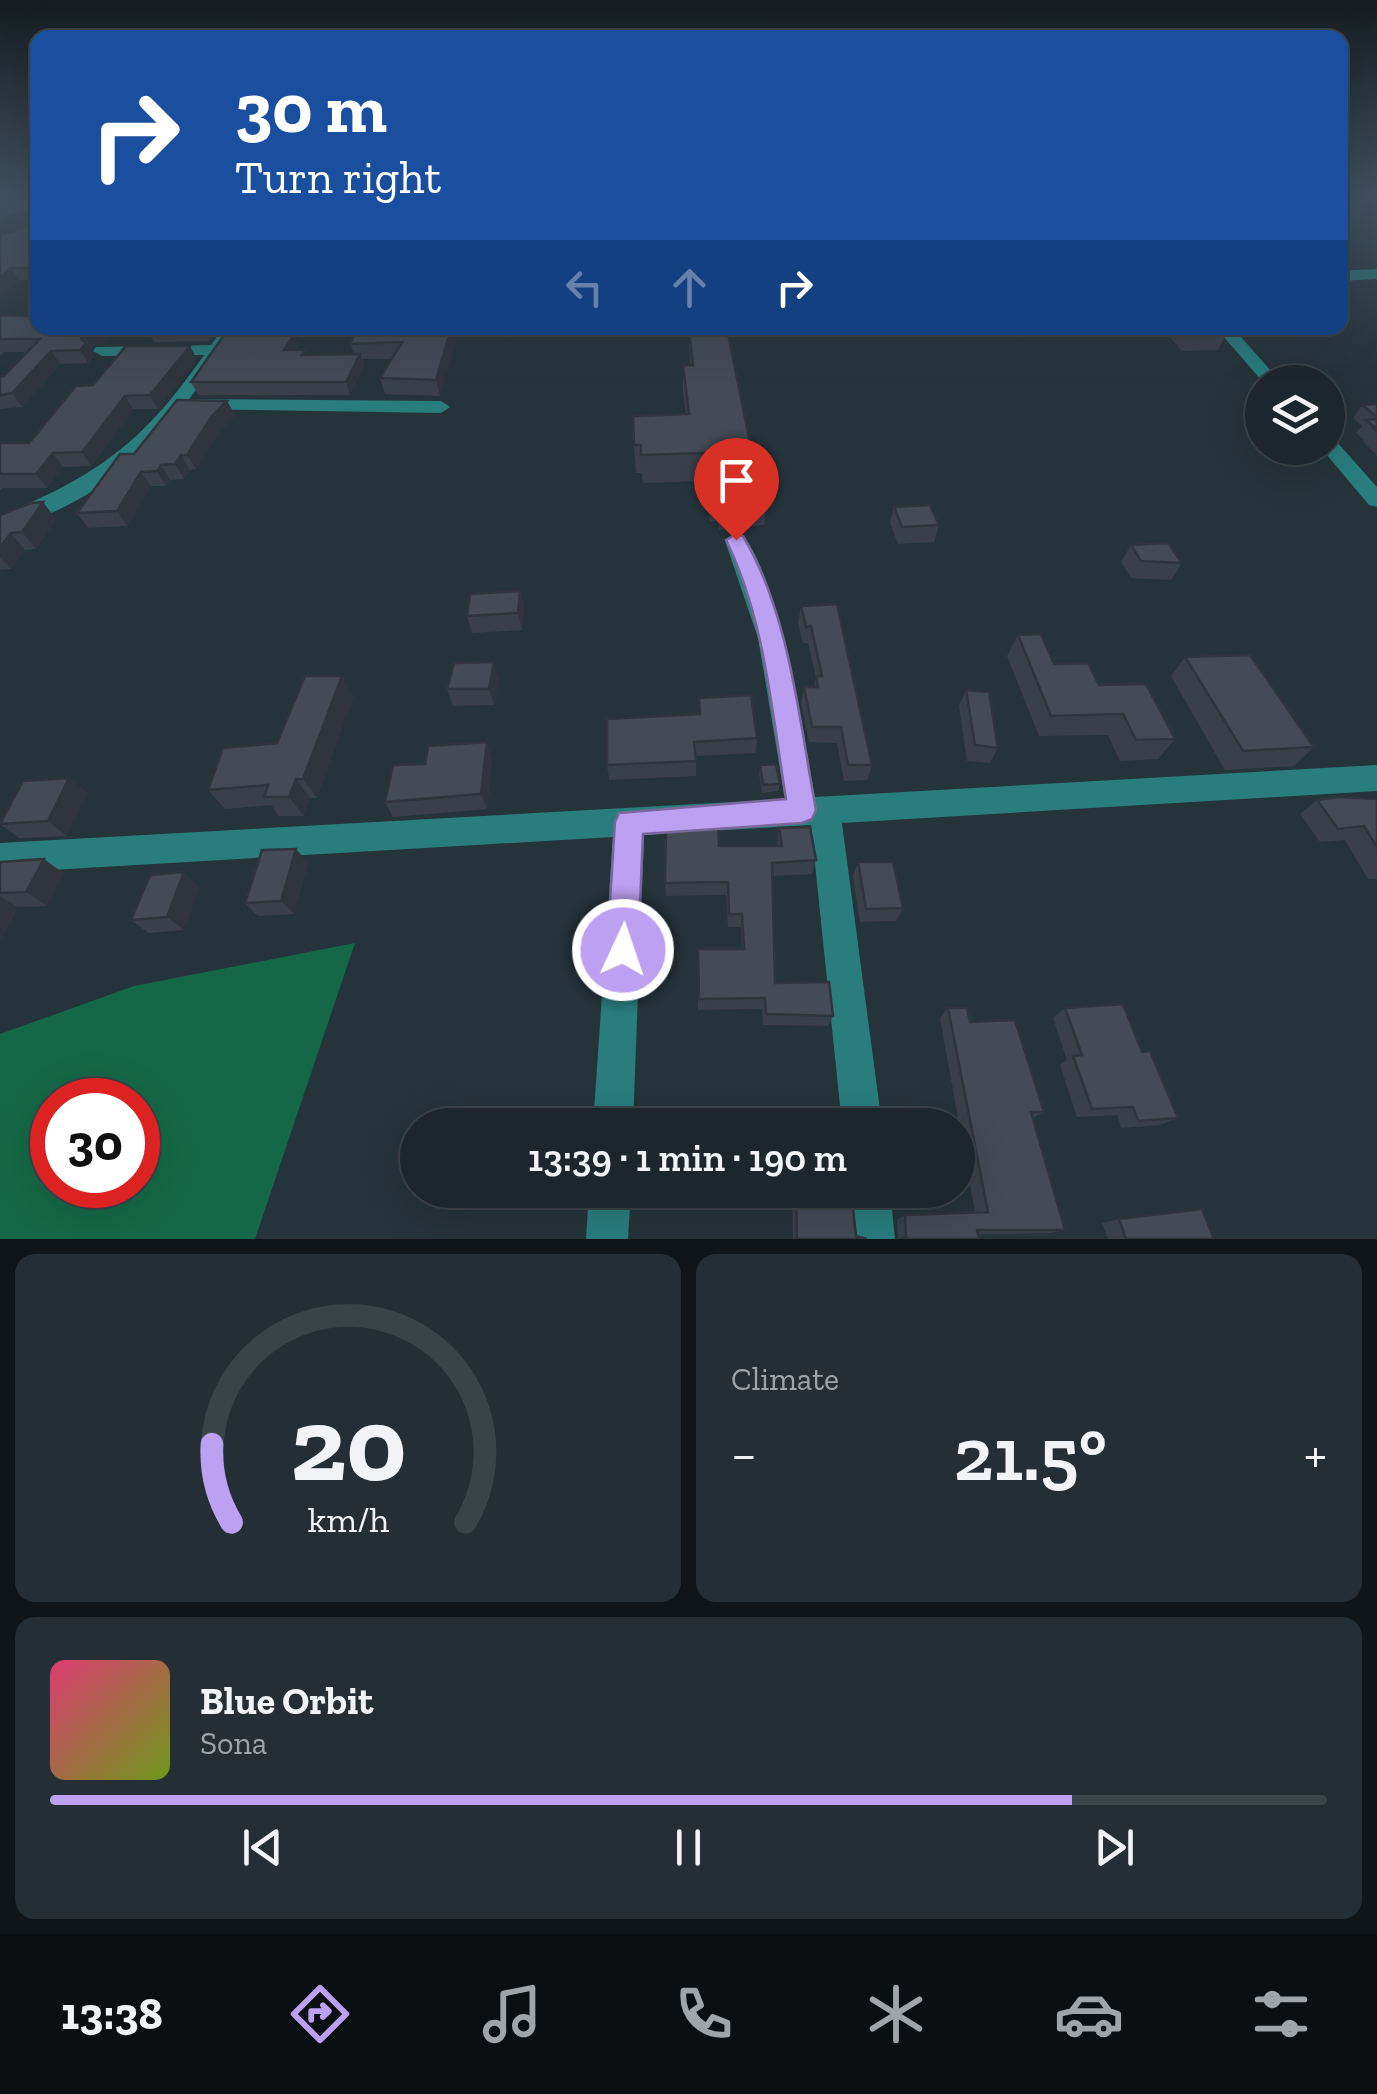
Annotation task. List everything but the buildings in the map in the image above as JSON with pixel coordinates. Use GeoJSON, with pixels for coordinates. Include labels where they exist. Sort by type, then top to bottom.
{"type":"FeatureCollection","features":[{"type":"Feature","properties":{"kind":"street"},"geometry":{"type":"LineString","coordinates":[[1348,276],[1377,274]]}},
{"type":"Feature","properties":{"kind":"street"},"geometry":{"type":"LineString","coordinates":[[0,524],[100,477],[136,450],[178,405],[226,335]]}},
{"type":"Feature","properties":{"kind":"street"},"geometry":{"type":"LineString","coordinates":[[1230,335],[1257,365]]}},
{"type":"Feature","properties":{"kind":"street"},"geometry":{"type":"LineString","coordinates":[[102,350],[216,350]]}},
{"type":"Feature","properties":{"kind":"street"},"geometry":{"type":"LineString","coordinates":[[178,405],[440,406]]}},
{"type":"Feature","properties":{"kind":"street"},"geometry":{"type":"LineString","coordinates":[[1345,463],[1377,500]]}},
{"type":"Feature","properties":{"kind":"street"},"geometry":{"type":"LineString","coordinates":[[0,512],[31,511]]}},
{"type":"Feature","properties":{"kind":"street"},"geometry":{"type":"LineString","coordinates":[[736,540],[752,571],[814,810],[859,1108]]}},
{"type":"Feature","properties":{"kind":"street"},"geometry":{"type":"LineString","coordinates":[[0,858],[1377,778]]}},
{"type":"Feature","properties":{"kind":"street"},"geometry":{"type":"LineString","coordinates":[[614,1108],[629,822]]}},
{"type":"Feature","properties":{"kind":"street"},"geometry":{"type":"LineString","coordinates":[[607,1239],[609,1208]]}},
{"type":"Feature","properties":{"kind":"street"},"geometry":{"type":"LineString","coordinates":[[871,1208],[874,1239]]}},
{"type":"Feature","properties":{"kind":"green space"},"geometry":{"type":"Polygon","coordinates":[[[355,943],[255,1239],[0,1239],[0,1034],[134,986],[355,943]]]}},
{"type":"Feature","properties":{"kind":"route"},"geometry":{"type":"LineString","coordinates":[[623,950],[629,822],[802,810],[776,664],[752,571],[736,540]]}}]}
